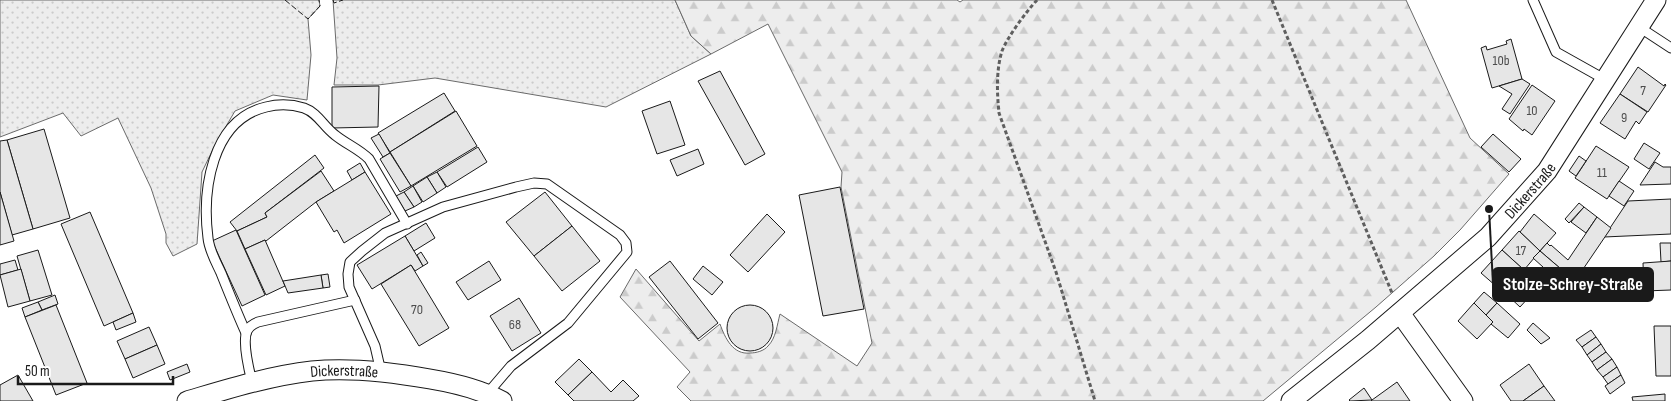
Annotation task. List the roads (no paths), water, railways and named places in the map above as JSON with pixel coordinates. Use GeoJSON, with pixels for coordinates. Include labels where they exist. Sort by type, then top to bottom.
{"type":"FeatureCollection","features":[{"type":"Feature","properties":{"kind":"street","name":"Dickerstraße"},"geometry":{"type":"LineString","coordinates":[[1292,401],[1400,313],[1488,237],[1547,171],[1656,0]]}},
{"type":"Feature","properties":{"kind":"street"},"geometry":{"type":"LineString","coordinates":[[1400,313],[1463,401]]}},
{"type":"Feature","properties":{"kind":"street","name":"Dickerstraße"},"geometry":{"type":"LineString","coordinates":[[187,401],[252,382],[314,371],[356,370],[399,373],[441,381],[474,389],[494,397]]}},
{"type":"Feature","properties":{"kind":"lane"},"geometry":{"type":"LineString","coordinates":[[1533,0],[1556,52],[1606,80]]}},
{"type":"Feature","properties":{"kind":"lane"},"geometry":{"type":"LineString","coordinates":[[1639,27],[1671,48]]}},
{"type":"Feature","properties":{"kind":"lane"},"geometry":{"type":"LineString","coordinates":[[252,382],[248,366],[246,334],[210,248],[206,222],[207,190],[214,158],[235,122],[261,108],[277,105],[303,108],[315,114],[333,134],[363,153],[369,159],[407,224]]}},
{"type":"Feature","properties":{"kind":"lane"},"geometry":{"type":"LineString","coordinates":[[381,372],[375,346],[349,287],[348,274],[350,262],[385,233],[443,207],[534,183],[547,184],[620,236],[626,243],[627,252],[568,323],[512,366],[494,397]]}},
{"type":"Feature","properties":{"kind":"lane"},"geometry":{"type":"LineString","coordinates":[[246,334],[250,326],[258,322],[355,300]]}},
{"type":"Feature","properties":{"kind":"place","name":"Stolze-Schrey-Straße"},"geometry":{"type":"Point","coordinates":[1489,209]}}]}
